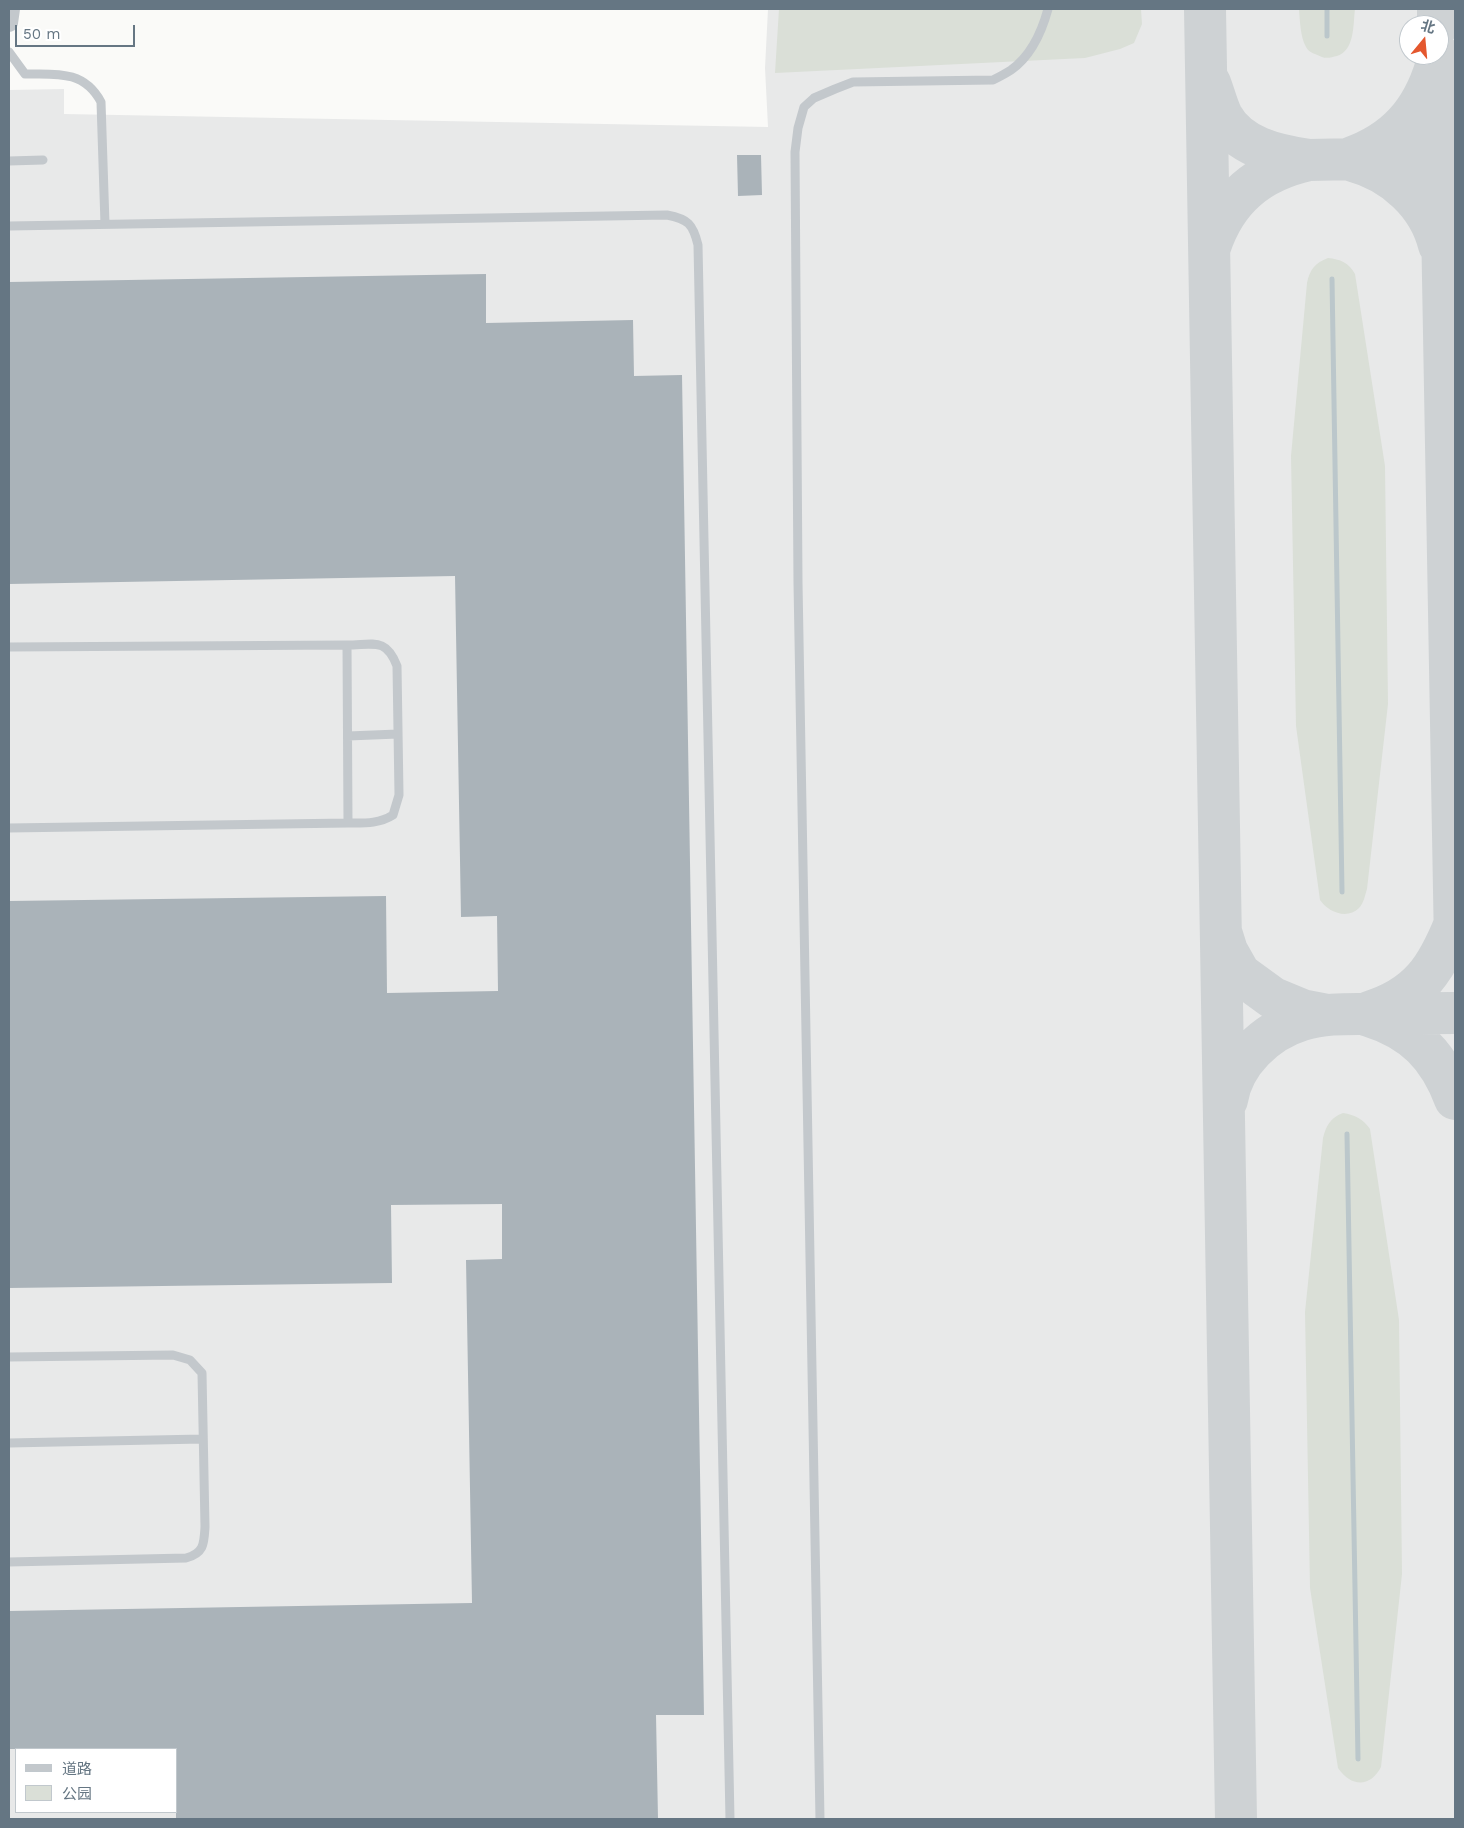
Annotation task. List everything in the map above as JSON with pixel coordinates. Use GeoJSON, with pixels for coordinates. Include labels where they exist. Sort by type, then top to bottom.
{"type":"FeatureCollection","features":[{"type":"Feature","properties":{"kind":"street"},"geometry":{"type":"LineString","coordinates":[[9,23],[11,9]]}},
{"type":"Feature","properties":{"kind":"lane"},"geometry":{"type":"LineString","coordinates":[[820,1819],[798,593],[795,162],[798,128],[804,108],[814,98],[853,82],[993,80],[1012,70],[1028,53],[1043,27],[1048,9]]}},
{"type":"Feature","properties":{"kind":"lane"},"geometry":{"type":"LineString","coordinates":[[9,52],[25,74],[65,74],[82,81],[95,90],[101,102],[105,224]]}},
{"type":"Feature","properties":{"kind":"lane"},"geometry":{"type":"LineString","coordinates":[[9,161],[43,160]]}},
{"type":"Feature","properties":{"kind":"lane"},"geometry":{"type":"LineString","coordinates":[[9,226],[667,215],[680,218],[690,224],[695,232],[698,255],[730,1819]]}},
{"type":"Feature","properties":{"kind":"lane"},"geometry":{"type":"LineString","coordinates":[[9,647],[378,644],[387,647],[393,654],[397,666],[399,795],[394,815],[378,822],[9,828]]}},
{"type":"Feature","properties":{"kind":"lane"},"geometry":{"type":"LineString","coordinates":[[347,645],[348,823]]}},
{"type":"Feature","properties":{"kind":"lane"},"geometry":{"type":"LineString","coordinates":[[348,736],[398,734]]}},
{"type":"Feature","properties":{"kind":"lane"},"geometry":{"type":"LineString","coordinates":[[9,1357],[173,1355],[190,1360],[202,1373],[204,1542],[202,1549],[194,1556],[176,1558],[9,1562]]}},
{"type":"Feature","properties":{"kind":"lane"},"geometry":{"type":"LineString","coordinates":[[9,1443],[202,1440]]}},
{"type":"Feature","properties":{"kind":"shaded area"},"geometry":{"type":"Polygon","coordinates":[[[768,9],[1455,9],[1455,1819],[9,1819],[9,90],[64,89],[64,114],[768,127],[765,68],[768,9]]]}},
{"type":"Feature","properties":{"kind":"green space"},"geometry":{"type":"Polygon","coordinates":[[[779,9],[1141,9],[1142,24],[1134,43],[1120,49],[1085,58],[775,73],[779,9]]]}},
{"type":"Feature","properties":{"kind":"green space"},"geometry":{"type":"Polygon","coordinates":[[[1299,9],[1355,9],[1352,36],[1350,43],[1343,53],[1328,58],[1309,51],[1303,38],[1299,9]]]}},
{"type":"Feature","properties":{"kind":"green space"},"geometry":{"type":"Polygon","coordinates":[[[1328,258],[1344,262],[1355,274],[1385,466],[1388,704],[1367,889],[1359,908],[1349,914],[1333,911],[1320,900],[1296,726],[1291,456],[1307,283],[1314,267],[1328,258]]]}},
{"type":"Feature","properties":{"kind":"green space"},"geometry":{"type":"Polygon","coordinates":[[[1343,1113],[1358,1118],[1370,1129],[1399,1320],[1402,1574],[1381,1767],[1377,1774],[1366,1782],[1354,1782],[1338,1768],[1310,1588],[1305,1312],[1323,1138],[1330,1122],[1343,1113]]]}},
{"type":"Feature","properties":{"kind":"building"},"geometry":{"type":"Polygon","coordinates":[[[737,155],[761,155],[762,195],[738,196],[737,155]]]}},
{"type":"Feature","properties":{"kind":"building"},"geometry":{"type":"Polygon","coordinates":[[[486,274],[486,323],[633,320],[634,376],[682,375],[704,1715],[656,1715],[658,1819],[176,1819],[176,1813],[178,1813],[178,1748],[9,1749],[9,1611],[472,1603],[466,1260],[502,1259],[502,1204],[391,1205],[392,1283],[9,1288],[9,901],[386,896],[387,993],[498,991],[497,916],[461,917],[455,576],[9,584],[9,282],[486,274]]]}},
{"type":"Feature","properties":{"kind":"waterway"},"geometry":{"type":"LineString","coordinates":[[1327,9],[1327,36]]}},
{"type":"Feature","properties":{"kind":"waterway"},"geometry":{"type":"LineString","coordinates":[[1332,279],[1342,892]]}},
{"type":"Feature","properties":{"kind":"waterway"},"geometry":{"type":"LineString","coordinates":[[1347,1134],[1358,1759]]}},
{"type":"Feature","properties":{"kind":"taxiway"},"geometry":{"type":"LineString","coordinates":[[1205,9],[1236,1819]]}},
{"type":"Feature","properties":{"kind":"taxiway"},"geometry":{"type":"LineString","coordinates":[[1438,9],[1438,15]]}},
{"type":"Feature","properties":{"kind":"taxiway"},"geometry":{"type":"LineString","coordinates":[[1439,65],[1455,945]]}},
{"type":"Feature","properties":{"kind":"taxiway"},"geometry":{"type":"LineString","coordinates":[[1350,158],[1381,143],[1405,123],[1423,98],[1436,66]]}},
{"type":"Feature","properties":{"kind":"taxiway"},"geometry":{"type":"LineString","coordinates":[[1210,83],[1220,112],[1229,127],[1248,142],[1271,152],[1309,160],[1455,157]]}},
{"type":"Feature","properties":{"kind":"taxiway"},"geometry":{"type":"LineString","coordinates":[[1210,247],[1225,214],[1247,189],[1275,171],[1309,160]]}},
{"type":"Feature","properties":{"kind":"taxiway"},"geometry":{"type":"LineString","coordinates":[[1353,161],[1382,173],[1408,192],[1427,216],[1439,245]]}},
{"type":"Feature","properties":{"kind":"taxiway"},"geometry":{"type":"LineString","coordinates":[[1369,1012],[1401,998],[1424,979],[1441,954],[1455,923]]}},
{"type":"Feature","properties":{"kind":"taxiway"},"geometry":{"type":"LineString","coordinates":[[1222,935],[1227,951],[1240,974],[1273,998],[1302,1010],[1328,1015]]}},
{"type":"Feature","properties":{"kind":"taxiway"},"geometry":{"type":"LineString","coordinates":[[1227,1100],[1230,1086],[1236,1073],[1253,1050],[1276,1032],[1302,1020],[1336,1014],[1455,1013]]}},
{"type":"Feature","properties":{"kind":"taxiway"},"geometry":{"type":"LineString","coordinates":[[1369,1016],[1399,1029],[1423,1047],[1441,1070],[1455,1099]]}}]}
